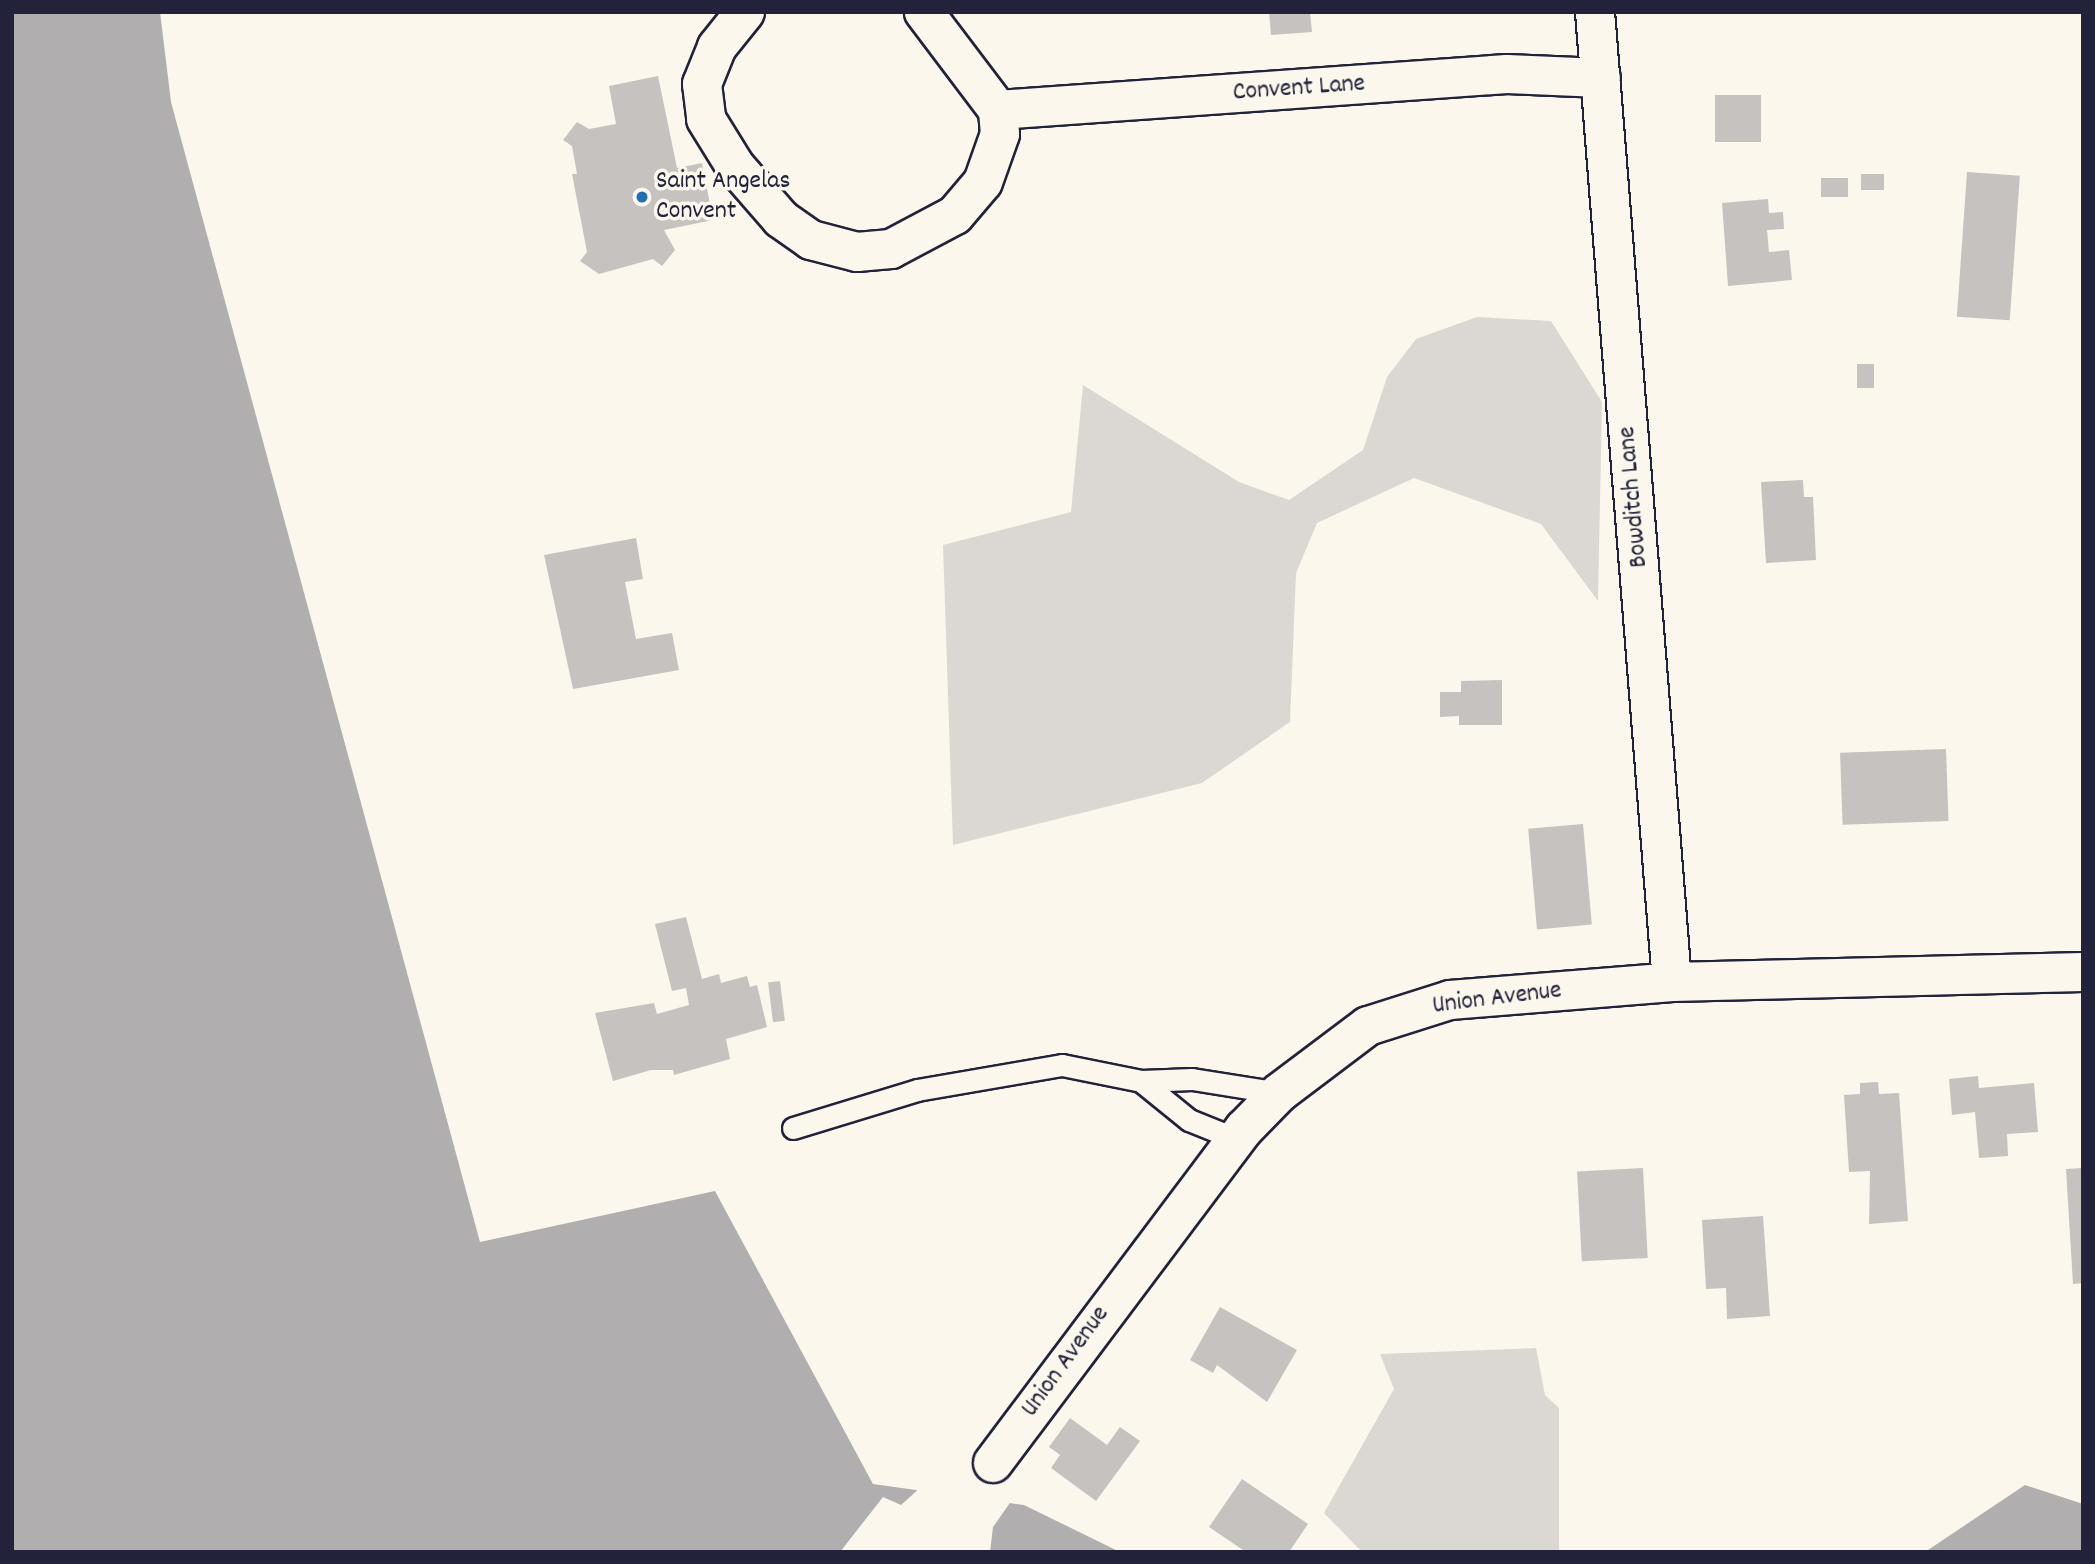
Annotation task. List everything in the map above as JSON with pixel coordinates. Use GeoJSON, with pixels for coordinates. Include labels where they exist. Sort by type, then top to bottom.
{"type":"FeatureCollection","features":[{"type":"Feature","properties":{"kind":"street"},"geometry":{"type":"LineString","coordinates":[[745,12],[717,47],[702,84],[706,119],[734,166],[781,219],[811,240],[857,252],[891,249],[955,215],[983,182],[1000,134],[998,110],[924,12]]}},
{"type":"Feature","properties":{"kind":"street","name":"Bowditch Lane"},"geometry":{"type":"LineString","coordinates":[[1595,12],[1672,982]]}},
{"type":"Feature","properties":{"kind":"street","name":"Convent Lane"},"geometry":{"type":"LineString","coordinates":[[998,110],[1507,74],[1601,78]]}},
{"type":"Feature","properties":{"kind":"street","name":"Union Avenue"},"geometry":{"type":"LineString","coordinates":[[993,1463],[1236,1139],[1279,1093],[1368,1026],[1450,1000],[1672,982],[2083,972]]}},
{"type":"Feature","properties":{"kind":"lane"},"geometry":{"type":"LineString","coordinates":[[793,1128],[917,1090],[1062,1065],[1140,1081],[1192,1079],[1279,1093]]}},
{"type":"Feature","properties":{"kind":"lane"},"geometry":{"type":"LineString","coordinates":[[1140,1081],[1189,1120],[1236,1139]]}},
{"type":"Feature","properties":{"kind":"shaded area"},"geometry":{"type":"Polygon","coordinates":[[[12,12],[160,12],[171,102],[480,1242],[715,1191],[873,1484],[1024,1505],[1120,1552],[12,1552],[12,12]]]}},
{"type":"Feature","properties":{"kind":"shaded area"},"geometry":{"type":"Polygon","coordinates":[[[1477,317],[1551,321],[1602,402],[1598,601],[1541,524],[1414,478],[1317,523],[1296,573],[1290,722],[1202,783],[953,845],[943,545],[1071,512],[1083,385],[1239,482],[1289,500],[1363,450],[1387,377],[1416,339],[1477,317]]]}},
{"type":"Feature","properties":{"kind":"shaded area"},"geometry":{"type":"Polygon","coordinates":[[[1536,1348],[1545,1395],[1559,1408],[1559,1552],[1362,1552],[1324,1513],[1394,1389],[1380,1354],[1536,1348]]]}},
{"type":"Feature","properties":{"kind":"shaded area"},"geometry":{"type":"Polygon","coordinates":[[[2025,1485],[2083,1504],[2083,1552],[1925,1552],[2025,1485]]]}},
{"type":"Feature","properties":{"kind":"pier"},"geometry":{"type":"Polygon","coordinates":[[[921,1487],[1012,1500],[993,1527],[990,1552],[840,1552],[883,1497],[901,1505],[921,1487]]]}},
{"type":"Feature","properties":{"kind":"building"},"geometry":{"type":"Polygon","coordinates":[[[1269,12],[1310,12],[1312,32],[1271,35],[1269,12]]]}},
{"type":"Feature","properties":{"kind":"building","name":"Saint Angelas Convent"},"geometry":{"type":"Polygon","coordinates":[[[658,76],[677,168],[702,163],[713,220],[664,230],[675,250],[662,266],[653,259],[599,274],[580,261],[587,252],[572,174],[577,174],[572,146],[563,140],[577,122],[589,129],[616,124],[609,86],[658,76]]]}},
{"type":"Feature","properties":{"kind":"building"},"geometry":{"type":"Polygon","coordinates":[[[1715,95],[1761,95],[1761,142],[1715,142],[1715,95]]]}},
{"type":"Feature","properties":{"kind":"building"},"geometry":{"type":"Polygon","coordinates":[[[1967,172],[2020,176],[2010,320],[1957,317],[1967,172]]]}},
{"type":"Feature","properties":{"kind":"building"},"geometry":{"type":"Polygon","coordinates":[[[1861,174],[1884,174],[1884,190],[1861,190],[1861,174]]]}},
{"type":"Feature","properties":{"kind":"building"},"geometry":{"type":"Polygon","coordinates":[[[1821,178],[1848,178],[1848,197],[1821,197],[1821,178]]]}},
{"type":"Feature","properties":{"kind":"building"},"geometry":{"type":"Polygon","coordinates":[[[1768,199],[1769,213],[1783,212],[1784,229],[1767,230],[1769,252],[1789,250],[1792,280],[1728,286],[1722,203],[1768,199]]]}},
{"type":"Feature","properties":{"kind":"building"},"geometry":{"type":"Polygon","coordinates":[[[1857,364],[1874,364],[1874,388],[1857,388],[1857,364]]]}},
{"type":"Feature","properties":{"kind":"building"},"geometry":{"type":"Polygon","coordinates":[[[1803,480],[1804,497],[1813,497],[1816,560],[1766,563],[1761,482],[1803,480]]]}},
{"type":"Feature","properties":{"kind":"building"},"geometry":{"type":"Polygon","coordinates":[[[636,538],[643,579],[625,582],[636,639],[672,633],[679,670],[573,689],[544,555],[636,538]]]}},
{"type":"Feature","properties":{"kind":"building"},"geometry":{"type":"Polygon","coordinates":[[[1502,680],[1502,725],[1459,725],[1459,716],[1440,717],[1440,692],[1461,692],[1461,681],[1502,680]]]}},
{"type":"Feature","properties":{"kind":"building"},"geometry":{"type":"Polygon","coordinates":[[[1946,749],[1949,821],[1843,825],[1840,753],[1946,749]]]}},
{"type":"Feature","properties":{"kind":"building"},"geometry":{"type":"Polygon","coordinates":[[[1583,824],[1592,925],[1537,929],[1528,829],[1583,824]]]}},
{"type":"Feature","properties":{"kind":"building"},"geometry":{"type":"Polygon","coordinates":[[[686,917],[702,979],[719,974],[721,983],[747,976],[750,987],[757,985],[767,1027],[726,1039],[730,1059],[674,1075],[673,1070],[651,1070],[613,1081],[595,1013],[654,1003],[657,1014],[689,1005],[686,988],[672,991],[655,924],[686,917]]]}},
{"type":"Feature","properties":{"kind":"building"},"geometry":{"type":"Polygon","coordinates":[[[780,981],[785,1021],[773,1022],[768,982],[780,981]]]}},
{"type":"Feature","properties":{"kind":"building"},"geometry":{"type":"Polygon","coordinates":[[[1978,1076],[1979,1088],[2034,1083],[2038,1132],[2007,1134],[2008,1156],[1979,1158],[1975,1112],[1952,1115],[1949,1079],[1978,1076]]]}},
{"type":"Feature","properties":{"kind":"building"},"geometry":{"type":"Polygon","coordinates":[[[1878,1082],[1879,1094],[1899,1093],[1908,1221],[1869,1224],[1870,1171],[1849,1172],[1844,1095],[1860,1094],[1860,1083],[1878,1082]]]}},
{"type":"Feature","properties":{"kind":"building"},"geometry":{"type":"Polygon","coordinates":[[[1643,1168],[1648,1258],[1582,1261],[1577,1171],[1643,1168]]]}},
{"type":"Feature","properties":{"kind":"building"},"geometry":{"type":"Polygon","coordinates":[[[2083,1168],[2083,1283],[2073,1284],[2066,1169],[2083,1168]]]}},
{"type":"Feature","properties":{"kind":"building"},"geometry":{"type":"Polygon","coordinates":[[[1763,1216],[1770,1316],[1727,1319],[1726,1288],[1706,1289],[1702,1220],[1763,1216]]]}},
{"type":"Feature","properties":{"kind":"building"},"geometry":{"type":"Polygon","coordinates":[[[1220,1307],[1297,1350],[1267,1402],[1217,1365],[1213,1373],[1190,1360],[1220,1307]]]}},
{"type":"Feature","properties":{"kind":"building"},"geometry":{"type":"Polygon","coordinates":[[[1070,1418],[1107,1445],[1120,1427],[1140,1441],[1096,1501],[1051,1468],[1060,1455],[1049,1447],[1070,1418]]]}},
{"type":"Feature","properties":{"kind":"building"},"geometry":{"type":"Polygon","coordinates":[[[1242,1479],[1308,1524],[1289,1552],[1246,1552],[1209,1527],[1242,1479]]]}},
{"type":"Feature","properties":{"kind":"place","name":"Saint Angelas Convent"},"geometry":{"type":"Point","coordinates":[642,197]}}]}
